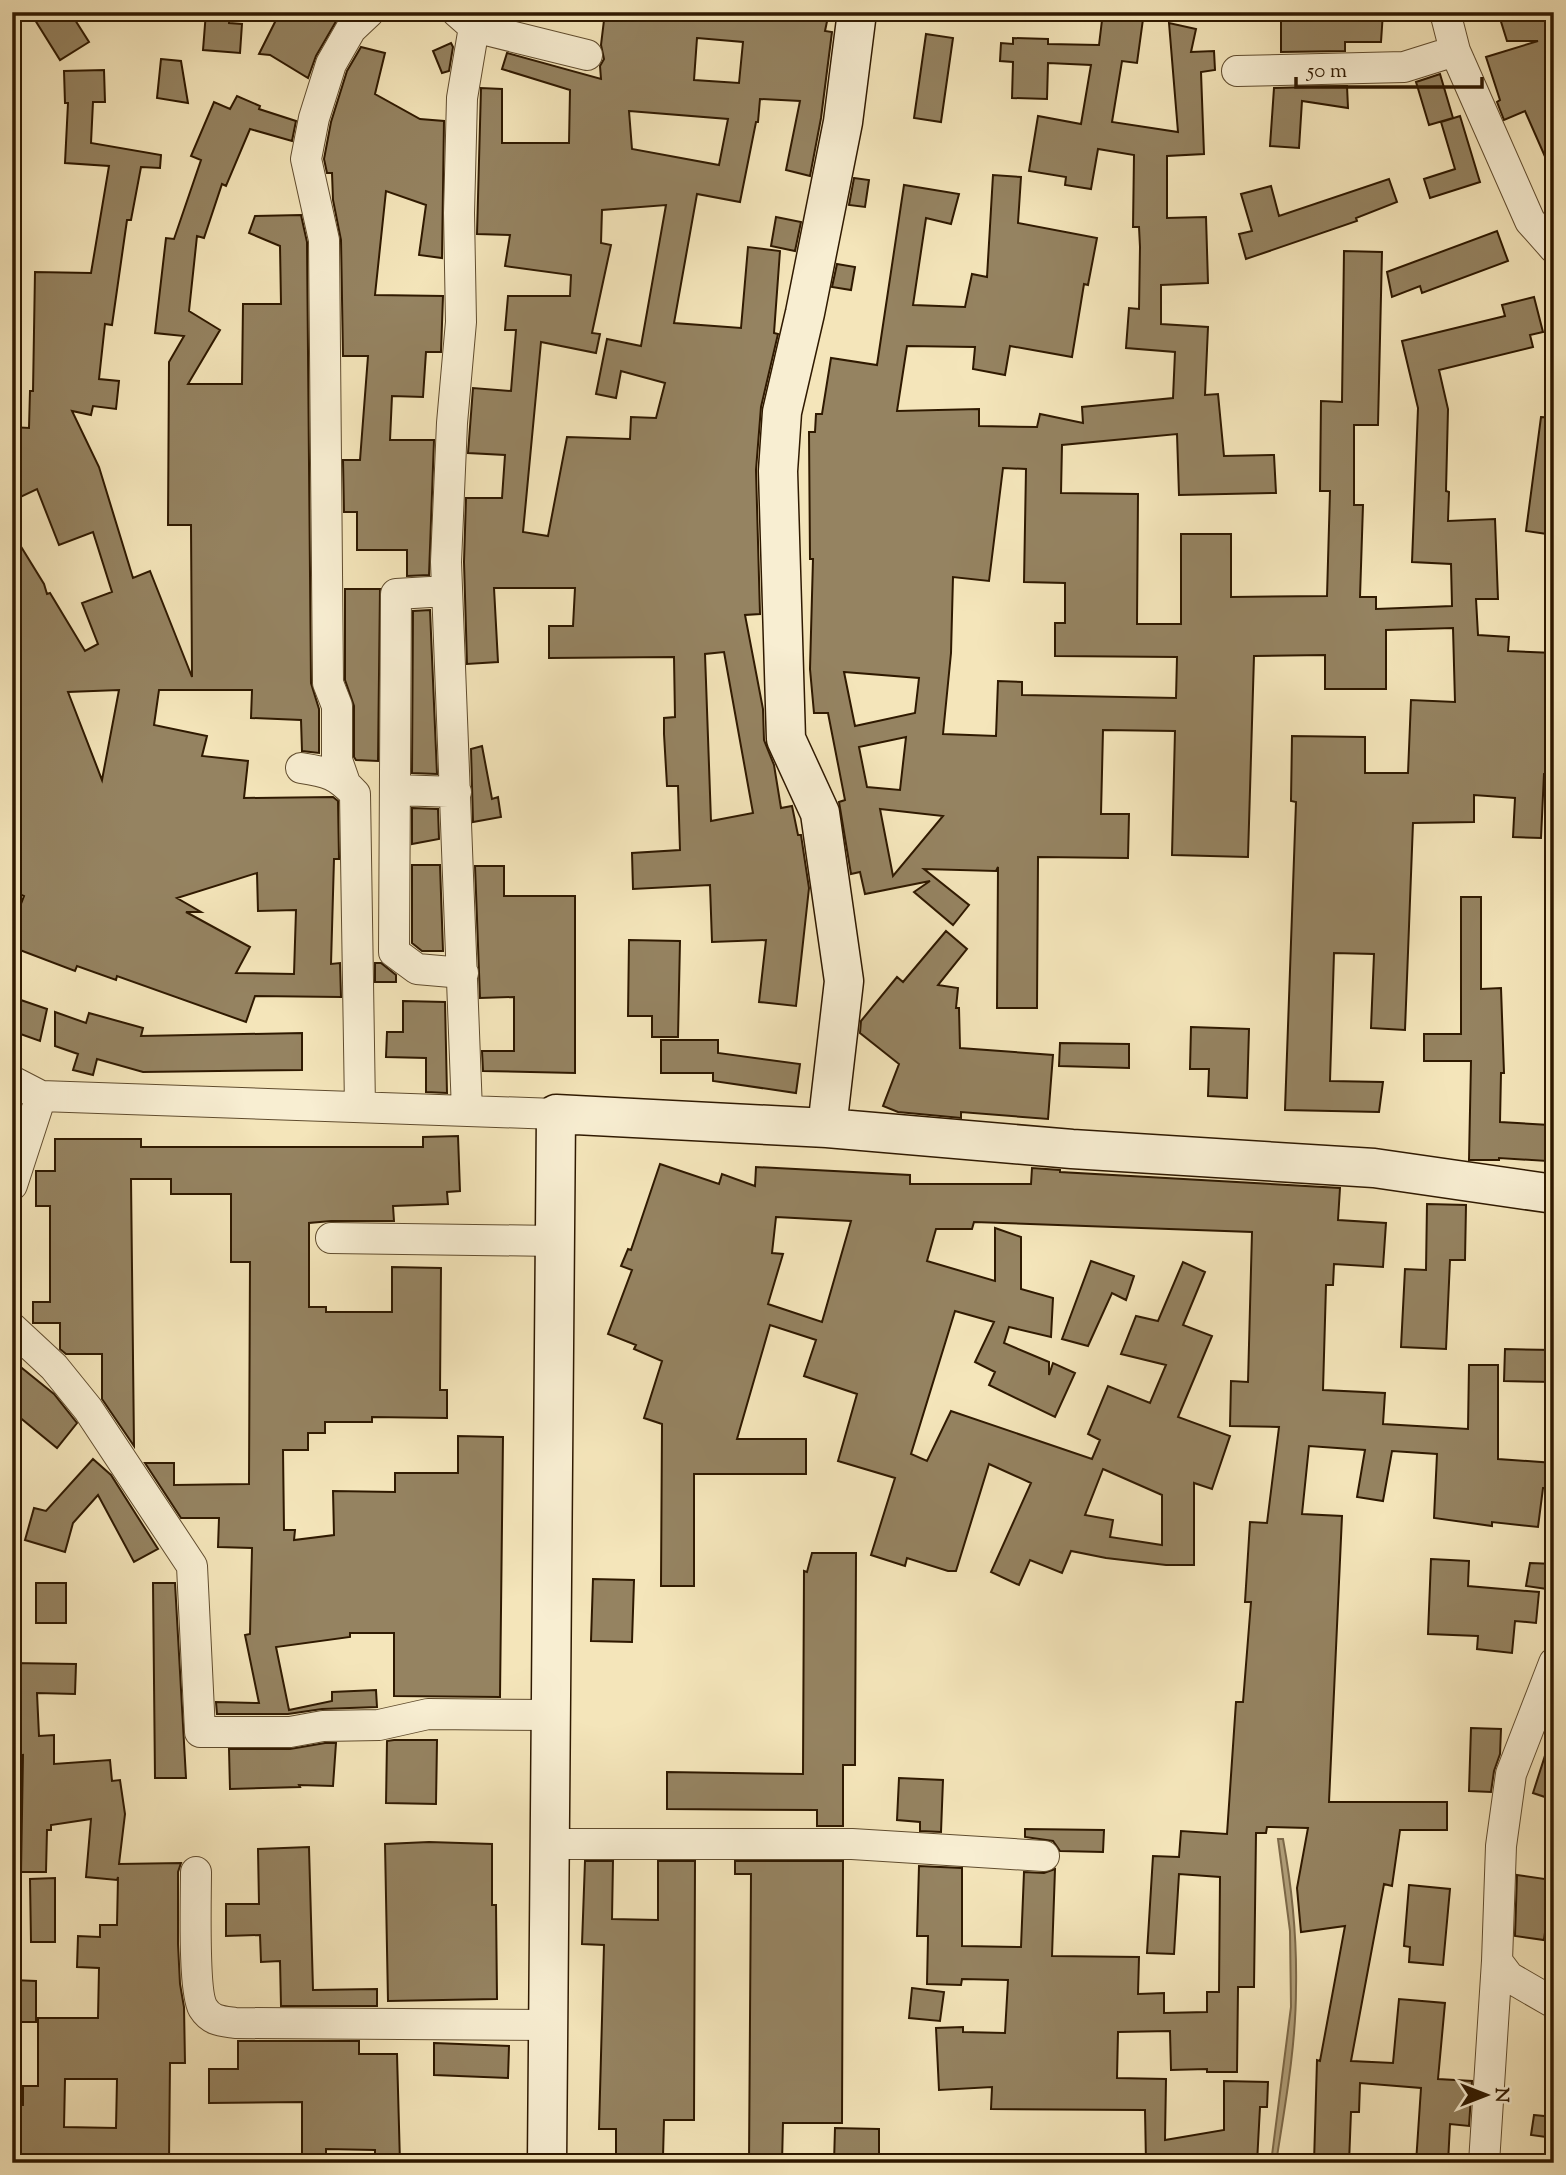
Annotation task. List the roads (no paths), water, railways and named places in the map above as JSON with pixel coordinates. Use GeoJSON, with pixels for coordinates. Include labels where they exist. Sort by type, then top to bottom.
{"type":"FeatureCollection","features":[{"type":"Feature","properties":{"kind":"street"},"geometry":{"type":"LineString","coordinates":[[345,783],[337,760],[337,706],[328,683],[324,240],[306,159],[314,118],[331,64],[351,29],[369,12]]}},
{"type":"Feature","properties":{"kind":"street"},"geometry":{"type":"LineString","coordinates":[[827,1128],[844,981],[820,813],[786,739],[778,471],[782,412],[805,313],[843,122],[857,12]]}},
{"type":"Feature","properties":{"kind":"street"},"geometry":{"type":"LineString","coordinates":[[1445,12],[1455,51],[1531,221],[1554,248]]}},
{"type":"Feature","properties":{"kind":"street"},"geometry":{"type":"LineString","coordinates":[[467,1111],[446,562],[452,423],[461,322],[458,213],[466,20],[587,55]]}},
{"type":"Feature","properties":{"kind":"street"},"geometry":{"type":"LineString","coordinates":[[1237,71],[1404,67],[1455,51]]}},
{"type":"Feature","properties":{"kind":"street"},"geometry":{"type":"LineString","coordinates":[[447,591],[396,594],[394,952],[417,969],[463,973]]}},
{"type":"Feature","properties":{"kind":"street"},"geometry":{"type":"LineString","coordinates":[[301,768],[328,772],[345,783],[355,794],[360,1107]]}},
{"type":"Feature","properties":{"kind":"street"},"geometry":{"type":"LineString","coordinates":[[395,790],[456,792]]}},
{"type":"Feature","properties":{"kind":"street"},"geometry":{"type":"LineString","coordinates":[[12,1081],[41,1096],[556,1114],[827,1128],[1072,1149],[1374,1168],[1554,1194]]}},
{"type":"Feature","properties":{"kind":"street"},"geometry":{"type":"LineString","coordinates":[[12,1185],[41,1096]]}},
{"type":"Feature","properties":{"kind":"street"},"geometry":{"type":"LineString","coordinates":[[547,2163],[556,1114]]}},
{"type":"Feature","properties":{"kind":"street"},"geometry":{"type":"LineString","coordinates":[[331,1237],[555,1241]]}},
{"type":"Feature","properties":{"kind":"street"},"geometry":{"type":"LineString","coordinates":[[12,1328],[54,1367],[88,1409],[192,1566],[200,1732],[290,1732],[323,1726],[379,1725],[428,1714],[551,1715]]}},
{"type":"Feature","properties":{"kind":"street"},"geometry":{"type":"LineString","coordinates":[[1484,2163],[1497,1961],[1501,1846],[1511,1774],[1554,1663]]}},
{"type":"Feature","properties":{"kind":"street"},"geometry":{"type":"LineString","coordinates":[[550,1844],[852,1844],[1044,1856]]}},
{"type":"Feature","properties":{"kind":"street"},"geometry":{"type":"LineString","coordinates":[[196,1872],[198,1987],[202,2007],[214,2020],[235,2023],[549,2025]]}},
{"type":"Feature","properties":{"kind":"street"},"geometry":{"type":"LineString","coordinates":[[1497,1961],[1509,1977],[1554,2003]]}}]}
